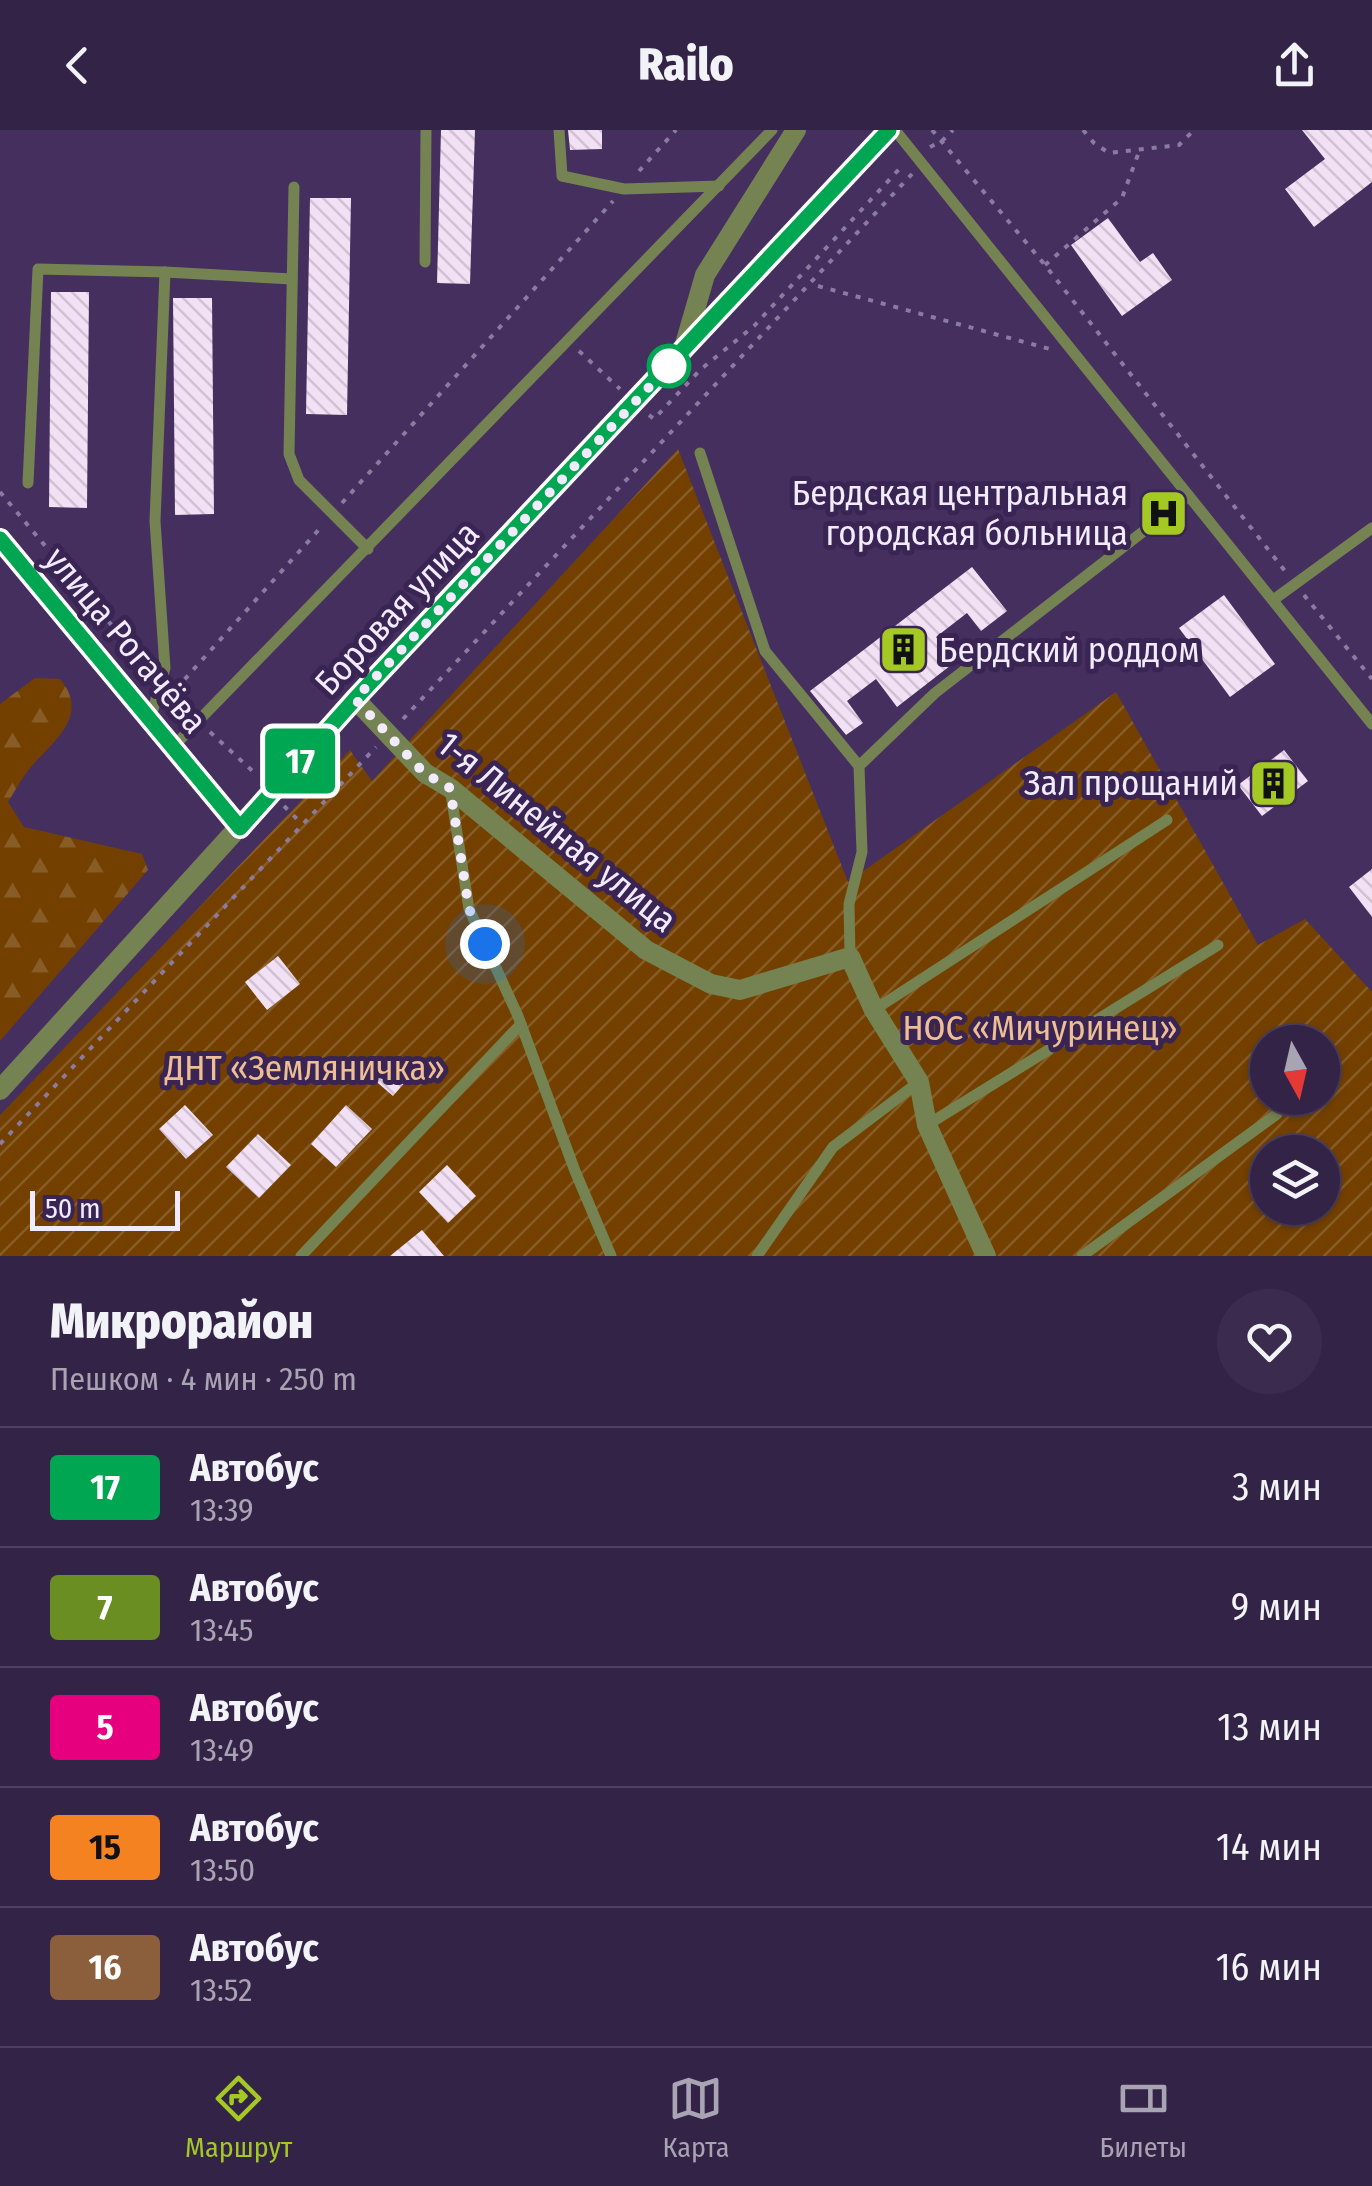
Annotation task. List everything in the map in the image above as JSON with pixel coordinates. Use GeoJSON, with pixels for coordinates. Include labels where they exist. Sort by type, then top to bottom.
{"type":"FeatureCollection","features":[{"type":"Feature","properties":{"kind":"street","name":"Боровая улица"},"geometry":{"type":"LineString","coordinates":[[683,351],[705,275],[796,130]]}},
{"type":"Feature","properties":{"kind":"street","name":"Боровая улица"},"geometry":{"type":"LineString","coordinates":[[0,1090],[355,699],[892,130]]}},
{"type":"Feature","properties":{"kind":"street","name":"улица Рогачёва"},"geometry":{"type":"LineString","coordinates":[[0,540],[240,828]]}},
{"type":"Feature","properties":{"kind":"street","name":"1-я Линейная улица"},"geometry":{"type":"LineString","coordinates":[[355,699],[424,773],[450,788],[646,950],[712,984],[740,990],[850,957]]}},
{"type":"Feature","properties":{"kind":"street"},"geometry":{"type":"LineString","coordinates":[[850,957],[874,1010],[919,1082],[927,1125],[986,1256]]}},
{"type":"Feature","properties":{"kind":"lane"},"geometry":{"type":"LineString","coordinates":[[425,262],[426,130]]}},
{"type":"Feature","properties":{"kind":"lane"},"geometry":{"type":"LineString","coordinates":[[559,130],[562,176],[624,188],[719,186]]}},
{"type":"Feature","properties":{"kind":"lane"},"geometry":{"type":"LineString","coordinates":[[173,746],[772,130]]}},
{"type":"Feature","properties":{"kind":"lane"},"geometry":{"type":"LineString","coordinates":[[892,130],[1372,724]]}},
{"type":"Feature","properties":{"kind":"lane"},"geometry":{"type":"LineString","coordinates":[[294,187],[289,454],[299,480],[368,549]]}},
{"type":"Feature","properties":{"kind":"lane"},"geometry":{"type":"LineString","coordinates":[[28,483],[38,270],[292,279]]}},
{"type":"Feature","properties":{"kind":"lane"},"geometry":{"type":"LineString","coordinates":[[150,720],[166,668],[155,521],[164,272]]}},
{"type":"Feature","properties":{"kind":"lane"},"geometry":{"type":"LineString","coordinates":[[700,453],[765,651],[859,766],[862,852],[848,904],[850,957]]}},
{"type":"Feature","properties":{"kind":"lane"},"geometry":{"type":"LineString","coordinates":[[859,766],[934,693],[1189,496]]}},
{"type":"Feature","properties":{"kind":"lane"},"geometry":{"type":"LineString","coordinates":[[1273,600],[1372,528]]}},
{"type":"Feature","properties":{"kind":"lane"},"geometry":{"type":"LineString","coordinates":[[450,788],[469,909],[520,1024],[611,1256]]}},
{"type":"Feature","properties":{"kind":"lane"},"geometry":{"type":"LineString","coordinates":[[874,1010],[1167,820]]}},
{"type":"Feature","properties":{"kind":"lane"},"geometry":{"type":"LineString","coordinates":[[927,1125],[1218,944]]}},
{"type":"Feature","properties":{"kind":"lane"},"geometry":{"type":"LineString","coordinates":[[301,1256],[520,1024]]}},
{"type":"Feature","properties":{"kind":"lane"},"geometry":{"type":"LineString","coordinates":[[757,1256],[834,1148],[919,1082]]}},
{"type":"Feature","properties":{"kind":"lane"},"geometry":{"type":"LineString","coordinates":[[1082,1256],[1276,1115]]}},
{"type":"Feature","properties":{"kind":"path"},"geometry":{"type":"LineString","coordinates":[[302,824],[252,769],[171,695],[676,130]]}},
{"type":"Feature","properties":{"kind":"path"},"geometry":{"type":"LineString","coordinates":[[932,130],[1045,265],[1372,679]]}},
{"type":"Feature","properties":{"kind":"path"},"geometry":{"type":"LineString","coordinates":[[1084,130],[1108,152],[1179,146],[1194,130]]}},
{"type":"Feature","properties":{"kind":"path"},"geometry":{"type":"LineString","coordinates":[[1045,265],[1122,198],[1140,150]]}},
{"type":"Feature","properties":{"kind":"path"},"geometry":{"type":"LineString","coordinates":[[0,1144],[922,164]]}},
{"type":"Feature","properties":{"kind":"path"},"geometry":{"type":"LineString","coordinates":[[818,286],[1077,356]]}},
{"type":"Feature","properties":{"kind":"path"},"geometry":{"type":"LineString","coordinates":[[0,492],[161,684]]}},
{"type":"Feature","properties":{"kind":"green space","name":"НОС «Мичуринец»"},"geometry":{"type":"Polygon","coordinates":[[[678,449],[848,882],[1116,692],[1258,945],[1305,919],[1372,992],[1372,1256],[0,1256],[0,1115],[350,750],[372,781],[678,449]]]}},
{"type":"Feature","properties":{"kind":"green space"},"geometry":{"type":"Polygon","coordinates":[[[35,678],[60,679],[69,692],[70,716],[58,738],[30,768],[8,802],[24,827],[142,854],[148,870],[0,1041],[0,704],[35,678]]]}},
{"type":"Feature","properties":{"kind":"building"},"geometry":{"type":"Polygon","coordinates":[[[441,130],[475,130],[470,284],[437,283],[441,130]]]}},
{"type":"Feature","properties":{"kind":"building"},"geometry":{"type":"Polygon","coordinates":[[[568,130],[602,130],[602,149],[570,150],[568,130]]]}},
{"type":"Feature","properties":{"kind":"building"},"geometry":{"type":"Polygon","coordinates":[[[1302,130],[1372,130],[1372,182],[1314,227],[1285,189],[1325,159],[1302,130]]]}},
{"type":"Feature","properties":{"kind":"building"},"geometry":{"type":"Polygon","coordinates":[[[310,198],[351,198],[347,415],[306,414],[310,198]]]}},
{"type":"Feature","properties":{"kind":"building"},"geometry":{"type":"Polygon","coordinates":[[[1108,218],[1140,262],[1153,253],[1172,280],[1122,316],[1071,245],[1108,218]]]}},
{"type":"Feature","properties":{"kind":"building"},"geometry":{"type":"Polygon","coordinates":[[[51,292],[89,292],[87,508],[49,507],[51,292]]]}},
{"type":"Feature","properties":{"kind":"building"},"geometry":{"type":"Polygon","coordinates":[[[173,298],[212,298],[214,514],[175,515],[173,298]]]}},
{"type":"Feature","properties":{"kind":"building","name":"Бердский роддом"},"geometry":{"type":"Polygon","coordinates":[[[972,567],[1007,611],[981,631],[967,613],[936,637],[955,662],[897,707],[876,679],[847,701],[863,723],[846,735],[810,691],[972,567]]]}},
{"type":"Feature","properties":{"kind":"building"},"geometry":{"type":"Polygon","coordinates":[[[1224,595],[1275,664],[1230,697],[1179,628],[1224,595]]]}},
{"type":"Feature","properties":{"kind":"building","name":"Зал прощаний"},"geometry":{"type":"Polygon","coordinates":[[[1284,750],[1308,781],[1262,816],[1238,785],[1284,750]]]}},
{"type":"Feature","properties":{"kind":"building"},"geometry":{"type":"Polygon","coordinates":[[[1372,869],[1372,917],[1349,887],[1372,869]]]}},
{"type":"Feature","properties":{"kind":"building"},"geometry":{"type":"Polygon","coordinates":[[[278,956],[300,984],[267,1010],[245,982],[278,956]]]}},
{"type":"Feature","properties":{"kind":"building"},"geometry":{"type":"Polygon","coordinates":[[[386,1061],[407,1080],[393,1096],[372,1078],[386,1061]]]}},
{"type":"Feature","properties":{"kind":"building"},"geometry":{"type":"Polygon","coordinates":[[[185,1105],[213,1135],[186,1159],[159,1129],[185,1105]]]}},
{"type":"Feature","properties":{"kind":"building"},"geometry":{"type":"Polygon","coordinates":[[[346,1105],[372,1129],[336,1167],[311,1144],[346,1105]]]}},
{"type":"Feature","properties":{"kind":"building"},"geometry":{"type":"Polygon","coordinates":[[[258,1134],[291,1165],[259,1198],[226,1167],[258,1134]]]}},
{"type":"Feature","properties":{"kind":"building"},"geometry":{"type":"Polygon","coordinates":[[[447,1165],[476,1196],[448,1223],[419,1192],[447,1165]]]}},
{"type":"Feature","properties":{"kind":"building"},"geometry":{"type":"Polygon","coordinates":[[[422,1230],[444,1256],[390,1256],[422,1230]]]}},
{"type":"Feature","properties":{"kind":"bus line","name":"17"},"geometry":{"type":"LineString","coordinates":[[0,539],[240,828],[355,699],[889,130]]}},
{"type":"Feature","properties":{"kind":"place","name":"Бердская центральная городская больница"},"geometry":{"type":"Point","coordinates":[1163,513]}},
{"type":"Feature","properties":{"kind":"place","name":"Бердский роддом"},"geometry":{"type":"Point","coordinates":[904,650]}},
{"type":"Feature","properties":{"kind":"place","name":"Зал прощаний"},"geometry":{"type":"Point","coordinates":[1273,783]}},
{"type":"Feature","properties":{"kind":"route"},"geometry":{"type":"LineString","coordinates":[[485,944],[469,909],[450,788],[424,773],[355,699],[669,366]]}},
{"type":"Feature","properties":{"kind":"park label","name":"ДНТ «Земляничка»"},"geometry":{"type":"Point","coordinates":[305,1068]}}]}
